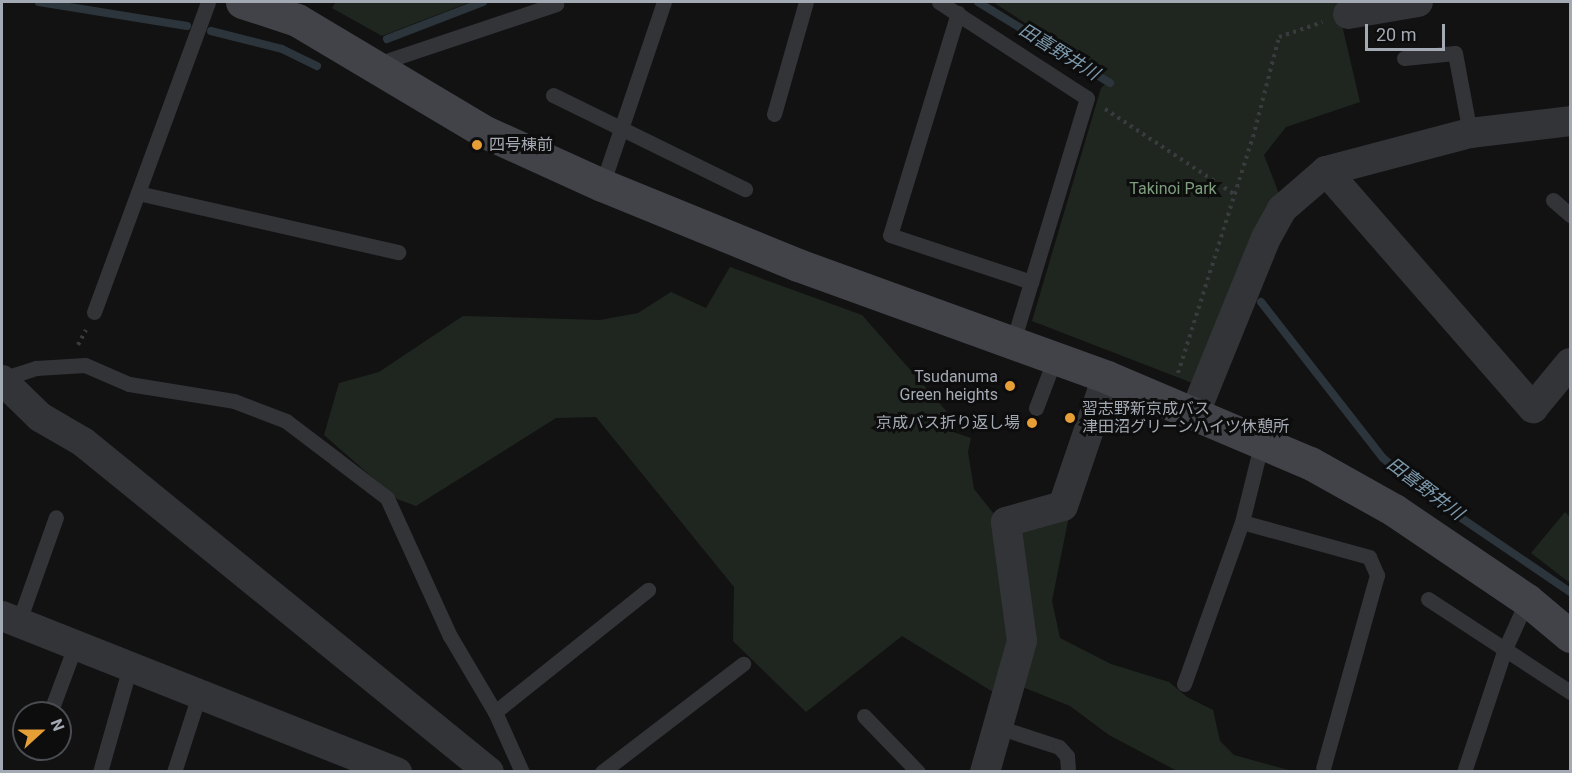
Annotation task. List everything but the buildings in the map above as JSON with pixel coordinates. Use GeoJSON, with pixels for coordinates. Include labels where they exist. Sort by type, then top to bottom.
{"type":"FeatureCollection","features":[{"type":"Feature","properties":{"kind":"street"},"geometry":{"type":"LineString","coordinates":[[242,2],[297,20],[485,132],[602,185],[798,265],[1107,377],[1310,463],[1394,510],[1527,600],[1570,636]]}},
{"type":"Feature","properties":{"kind":"street"},"geometry":{"type":"LineString","coordinates":[[1348,14],[1418,2]]}},
{"type":"Feature","properties":{"kind":"street"},"geometry":{"type":"LineString","coordinates":[[1194,415],[1282,209],[1326,171],[1470,133],[1570,121]]}},
{"type":"Feature","properties":{"kind":"street"},"geometry":{"type":"LineString","coordinates":[[1326,171],[1533,408],[1570,363]]}},
{"type":"Feature","properties":{"kind":"street"},"geometry":{"type":"LineString","coordinates":[[985,771],[1022,641],[1006,522],[1063,507],[1107,377]]}},
{"type":"Feature","properties":{"kind":"street"},"geometry":{"type":"LineString","coordinates":[[2,380],[40,417],[83,442],[489,771]]}},
{"type":"Feature","properties":{"kind":"street"},"geometry":{"type":"LineString","coordinates":[[10,618],[75,646],[390,770]]}},
{"type":"Feature","properties":{"kind":"lane"},"geometry":{"type":"LineString","coordinates":[[94,312],[208,2]]}},
{"type":"Feature","properties":{"kind":"lane"},"geometry":{"type":"LineString","coordinates":[[602,185],[624,130],[664,2]]}},
{"type":"Feature","properties":{"kind":"lane"},"geometry":{"type":"LineString","coordinates":[[774,114],[806,2]]}},
{"type":"Feature","properties":{"kind":"lane"},"geometry":{"type":"LineString","coordinates":[[939,2],[1087,98],[1012,342]]}},
{"type":"Feature","properties":{"kind":"lane"},"geometry":{"type":"LineString","coordinates":[[375,65],[556,4]]}},
{"type":"Feature","properties":{"kind":"lane"},"geometry":{"type":"LineString","coordinates":[[958,13],[890,235],[1031,282]]}},
{"type":"Feature","properties":{"kind":"lane"},"geometry":{"type":"LineString","coordinates":[[1404,58],[1455,53],[1470,133]]}},
{"type":"Feature","properties":{"kind":"lane"},"geometry":{"type":"LineString","coordinates":[[553,95],[745,189]]}},
{"type":"Feature","properties":{"kind":"lane"},"geometry":{"type":"LineString","coordinates":[[138,193],[398,252]]}},
{"type":"Feature","properties":{"kind":"lane"},"geometry":{"type":"LineString","coordinates":[[1553,200],[1570,215]]}},
{"type":"Feature","properties":{"kind":"lane"},"geometry":{"type":"LineString","coordinates":[[1036,408],[1055,358]]}},
{"type":"Feature","properties":{"kind":"lane"},"geometry":{"type":"LineString","coordinates":[[2,380],[36,368],[69,364],[85,365],[129,384],[234,401],[286,421],[387,498],[450,636],[495,712],[522,771]]}},
{"type":"Feature","properties":{"kind":"lane"},"geometry":{"type":"LineString","coordinates":[[1185,684],[1242,522],[1262,441]]}},
{"type":"Feature","properties":{"kind":"lane"},"geometry":{"type":"LineString","coordinates":[[10,618],[56,517]]}},
{"type":"Feature","properties":{"kind":"lane"},"geometry":{"type":"LineString","coordinates":[[1242,522],[1370,557],[1377,575],[1323,768]]}},
{"type":"Feature","properties":{"kind":"lane"},"geometry":{"type":"LineString","coordinates":[[495,712],[648,590]]}},
{"type":"Feature","properties":{"kind":"lane"},"geometry":{"type":"LineString","coordinates":[[1428,599],[1570,692]]}},
{"type":"Feature","properties":{"kind":"lane"},"geometry":{"type":"LineString","coordinates":[[1464,771],[1505,649],[1527,600]]}},
{"type":"Feature","properties":{"kind":"lane"},"geometry":{"type":"LineString","coordinates":[[54,701],[75,646]]}},
{"type":"Feature","properties":{"kind":"lane"},"geometry":{"type":"LineString","coordinates":[[602,771],[743,664]]}},
{"type":"Feature","properties":{"kind":"lane"},"geometry":{"type":"LineString","coordinates":[[100,771],[130,667]]}},
{"type":"Feature","properties":{"kind":"lane"},"geometry":{"type":"LineString","coordinates":[[174,771],[199,695]]}},
{"type":"Feature","properties":{"kind":"lane"},"geometry":{"type":"LineString","coordinates":[[864,716],[918,771]]}},
{"type":"Feature","properties":{"kind":"lane"},"geometry":{"type":"LineString","coordinates":[[998,727],[1059,747],[1067,756],[1068,771]]}},
{"type":"Feature","properties":{"kind":"path"},"geometry":{"type":"LineString","coordinates":[[1175,382],[1235,194],[1279,37],[1348,14]]}},
{"type":"Feature","properties":{"kind":"path"},"geometry":{"type":"LineString","coordinates":[[1087,98],[1235,194]]}},
{"type":"Feature","properties":{"kind":"path"},"geometry":{"type":"LineString","coordinates":[[69,364],[94,312]]}},
{"type":"Feature","properties":{"kind":"green space"},"geometry":{"type":"Polygon","coordinates":[[[336,2],[470,2],[382,36],[332,8],[336,2]]]}},
{"type":"Feature","properties":{"kind":"green space","name":"Takinoi Park"},"geometry":{"type":"Polygon","coordinates":[[[993,2],[1375,2],[1338,8],[1360,102],[1286,127],[1264,155],[1279,194],[1195,384],[1032,321],[1101,88],[1111,79],[993,2]]]}},
{"type":"Feature","properties":{"kind":"green space"},"geometry":{"type":"Polygon","coordinates":[[[730,267],[862,315],[956,422],[953,432],[971,438],[968,452],[974,489],[994,514],[1012,641],[998,695],[902,636],[806,712],[733,641],[734,587],[596,417],[556,418],[416,506],[397,499],[324,435],[339,383],[379,372],[463,316],[600,320],[638,313],[671,292],[706,308],[730,267]]]}},
{"type":"Feature","properties":{"kind":"green space"},"geometry":{"type":"Polygon","coordinates":[[[1565,512],[1570,517],[1570,583],[1531,553],[1565,512]]]}},
{"type":"Feature","properties":{"kind":"green space"},"geometry":{"type":"Polygon","coordinates":[[[1069,516],[1052,601],[1060,638],[1111,664],[1169,682],[1187,697],[1213,710],[1220,741],[1234,755],[1292,771],[1177,771],[1109,735],[1070,706],[1020,686],[1015,528],[1069,516]]]}},
{"type":"Feature","properties":{"kind":"waterway","name":"田喜野井川"},"geometry":{"type":"LineString","coordinates":[[39,2],[187,26]]}},
{"type":"Feature","properties":{"kind":"waterway","name":"田喜野井川"},"geometry":{"type":"LineString","coordinates":[[387,39],[483,2]]}},
{"type":"Feature","properties":{"kind":"waterway","name":"田喜野井川"},"geometry":{"type":"LineString","coordinates":[[978,2],[1110,83]]}},
{"type":"Feature","properties":{"kind":"waterway","name":"田喜野井川"},"geometry":{"type":"LineString","coordinates":[[211,31],[282,49],[317,66]]}},
{"type":"Feature","properties":{"kind":"waterway","name":"田喜野井川"},"geometry":{"type":"LineString","coordinates":[[1261,302],[1383,458],[1420,490],[1570,592]]}},
{"type":"Feature","properties":{"kind":"place","name":"四号棟前"},"geometry":{"type":"Point","coordinates":[477,145]}},
{"type":"Feature","properties":{"kind":"place","name":"Tsudanuma Green heights"},"geometry":{"type":"Point","coordinates":[1010,386]}},
{"type":"Feature","properties":{"kind":"place","name":"習志野新京成バス 津田沼グリーンハイツ休憩所"},"geometry":{"type":"Point","coordinates":[1070,418]}},
{"type":"Feature","properties":{"kind":"place","name":"京成バス折り返し場"},"geometry":{"type":"Point","coordinates":[1032,423]}}]}
